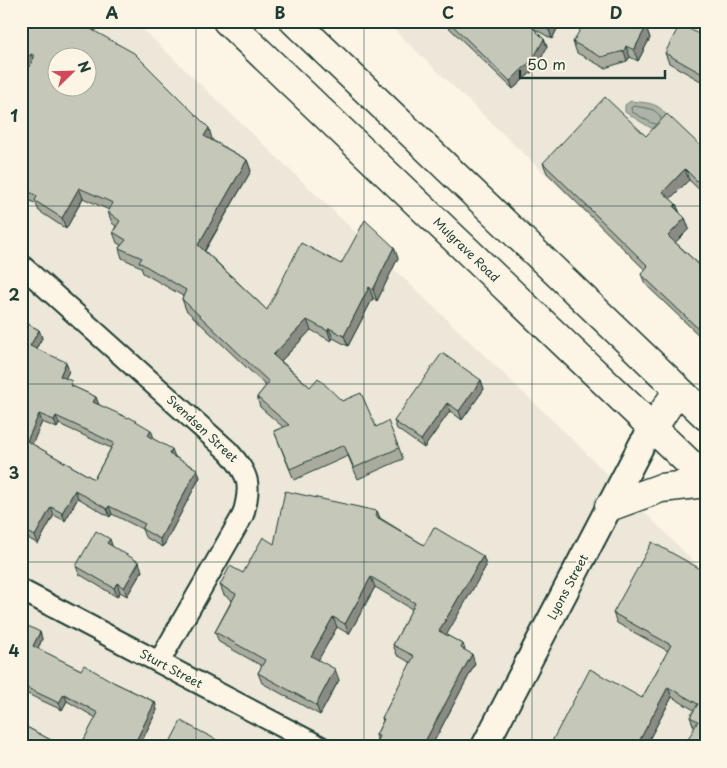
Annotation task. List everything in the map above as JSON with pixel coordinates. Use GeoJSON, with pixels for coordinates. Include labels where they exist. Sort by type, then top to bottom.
{"type":"FeatureCollection","features":[{"type":"Feature","properties":{"kind":"main road"},"geometry":{"type":"LineString","coordinates":[[294,21],[706,416]]}},
{"type":"Feature","properties":{"kind":"main road","name":"Mulgrave Road"},"geometry":{"type":"LineString","coordinates":[[230,22],[706,479]]}},
{"type":"Feature","properties":{"kind":"main road"},"geometry":{"type":"LineString","coordinates":[[653,428],[678,390]]}},
{"type":"Feature","properties":{"kind":"main road"},"geometry":{"type":"LineString","coordinates":[[609,507],[660,488],[706,484]]}},
{"type":"Feature","properties":{"kind":"street","name":"Svendsen Street"},"geometry":{"type":"LineString","coordinates":[[21,265],[228,451],[241,466],[247,480],[249,496],[243,514],[159,662]]}},
{"type":"Feature","properties":{"kind":"street","name":"Lyons Street"},"geometry":{"type":"LineString","coordinates":[[484,747],[609,507],[653,428]]}},
{"type":"Feature","properties":{"kind":"street","name":"Sturt Street"},"geometry":{"type":"LineString","coordinates":[[21,590],[321,747]]}},
{"type":"Feature","properties":{"kind":"shaded area"},"geometry":{"type":"Polygon","coordinates":[[[21,21],[134,21],[571,438],[706,574],[706,747],[21,747],[21,21]]]}},
{"type":"Feature","properties":{"kind":"shaded area"},"geometry":{"type":"Polygon","coordinates":[[[385,21],[706,21],[706,328],[385,21]]]}},
{"type":"Feature","properties":{"kind":"water"},"geometry":{"type":"Polygon","coordinates":[[[631,101],[652,104],[663,111],[666,116],[657,129],[651,128],[625,112],[625,105],[631,101]]]}},
{"type":"Feature","properties":{"kind":"building"},"geometry":{"type":"Polygon","coordinates":[[[21,21],[91,21],[87,27],[134,53],[209,128],[204,136],[247,160],[198,245],[267,310],[301,243],[341,264],[365,220],[394,247],[373,290],[369,287],[344,336],[329,328],[328,331],[307,320],[273,355],[310,387],[318,378],[342,401],[361,393],[376,427],[388,421],[399,448],[354,468],[344,445],[290,469],[274,431],[289,425],[257,397],[269,382],[182,299],[186,290],[139,262],[142,258],[119,248],[126,240],[113,232],[120,221],[108,212],[113,203],[79,188],[62,218],[35,201],[37,196],[22,188],[28,176],[21,172],[21,81],[35,56],[31,54],[21,64],[21,21]]]}},
{"type":"Feature","properties":{"kind":"building"},"geometry":{"type":"Polygon","coordinates":[[[448,21],[526,21],[544,39],[533,59],[510,81],[448,21]]]}},
{"type":"Feature","properties":{"kind":"building"},"geometry":{"type":"Polygon","coordinates":[[[533,21],[553,21],[549,30],[533,21]]]}},
{"type":"Feature","properties":{"kind":"building"},"geometry":{"type":"Polygon","coordinates":[[[585,21],[635,21],[646,27],[634,50],[626,46],[624,51],[601,57],[573,42],[585,21]]]}},
{"type":"Feature","properties":{"kind":"building"},"geometry":{"type":"Polygon","coordinates":[[[680,24],[706,38],[706,76],[665,53],[680,24]]]}},
{"type":"Feature","properties":{"kind":"building"},"geometry":{"type":"Polygon","coordinates":[[[605,97],[646,136],[667,114],[706,151],[706,190],[685,169],[663,192],[676,204],[674,207],[685,218],[668,236],[706,271],[706,336],[641,274],[648,266],[543,163],[605,97]]]}},
{"type":"Feature","properties":{"kind":"building"},"geometry":{"type":"Polygon","coordinates":[[[21,320],[39,330],[30,346],[66,362],[60,376],[72,381],[70,385],[96,397],[93,402],[129,417],[151,430],[148,436],[172,449],[169,454],[197,469],[160,539],[142,529],[145,524],[109,506],[107,509],[75,490],[62,513],[51,507],[35,536],[21,528],[21,407],[24,400],[21,399],[21,320]],[[39,414],[27,441],[94,479],[114,443],[56,416],[54,420],[39,414]]]}},
{"type":"Feature","properties":{"kind":"building"},"geometry":{"type":"Polygon","coordinates":[[[442,353],[481,380],[459,411],[447,403],[421,440],[394,421],[442,353]]]}},
{"type":"Feature","properties":{"kind":"building"},"geometry":{"type":"Polygon","coordinates":[[[285,491],[377,511],[375,516],[424,545],[434,527],[483,556],[439,631],[463,644],[461,648],[472,654],[422,747],[383,747],[376,743],[379,736],[376,735],[384,719],[382,718],[414,656],[393,645],[415,603],[371,577],[345,624],[333,617],[311,656],[335,669],[316,705],[258,673],[265,660],[215,632],[236,594],[220,585],[230,566],[243,573],[263,537],[274,544],[285,491]]]}},
{"type":"Feature","properties":{"kind":"building"},"geometry":{"type":"Polygon","coordinates":[[[96,531],[110,539],[107,543],[139,562],[124,588],[117,583],[114,588],[76,566],[96,531]]]}},
{"type":"Feature","properties":{"kind":"building"},"geometry":{"type":"Polygon","coordinates":[[[652,542],[706,572],[706,667],[703,673],[706,674],[706,747],[684,747],[698,721],[690,717],[698,704],[668,687],[636,747],[549,747],[590,669],[642,698],[671,645],[613,613],[652,542]]]}},
{"type":"Feature","properties":{"kind":"building"},"geometry":{"type":"Polygon","coordinates":[[[26,625],[40,632],[33,646],[81,670],[84,665],[115,683],[155,702],[133,747],[80,747],[98,713],[64,694],[59,703],[21,685],[21,635],[26,625]]]}},
{"type":"Feature","properties":{"kind":"building"},"geometry":{"type":"Polygon","coordinates":[[[181,721],[230,747],[168,746],[181,721]]]}},
{"type":"Feature","properties":{"kind":"building"},"geometry":{"type":"Polygon","coordinates":[[[21,724],[60,745],[21,747],[21,724]]]}}]}
